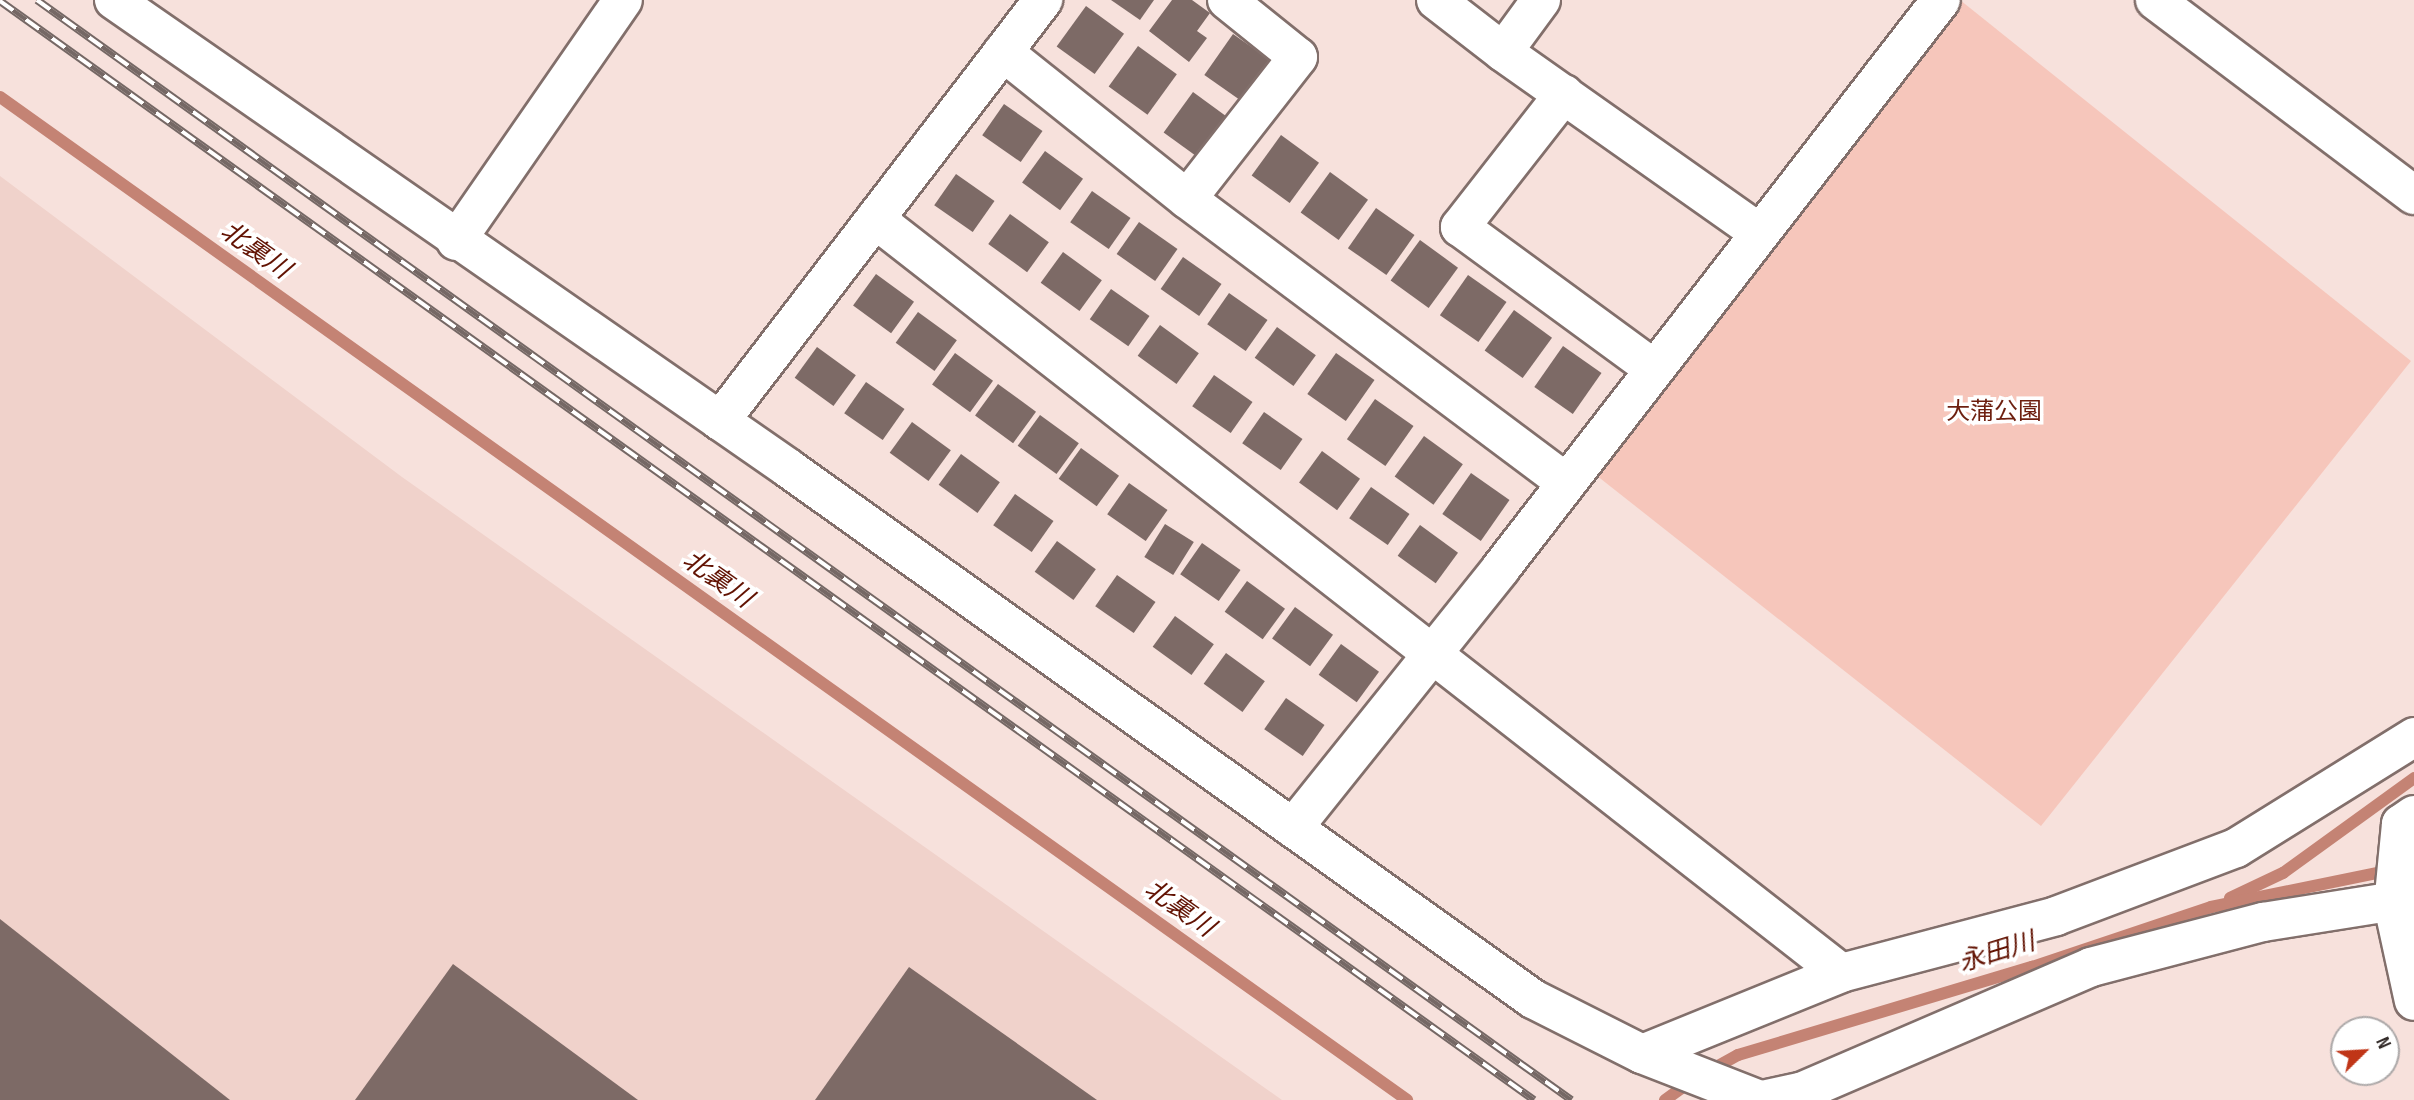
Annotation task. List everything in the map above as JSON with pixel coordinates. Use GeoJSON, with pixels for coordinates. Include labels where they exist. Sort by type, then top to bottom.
{"type":"FeatureCollection","features":[{"type":"Feature","properties":{"kind":"street"},"geometry":{"type":"LineString","coordinates":[[114,0],[456,241],[720,421],[1534,999],[1654,1058],[1755,1099],[1806,1096],[2091,967],[2263,922],[2400,902]]}},
{"type":"Feature","properties":{"kind":"street"},"geometry":{"type":"LineString","coordinates":[[720,421],[1043,0]]}},
{"type":"Feature","properties":{"kind":"street"},"geometry":{"type":"LineString","coordinates":[[1187,199],[1298,57],[1227,0]]}},
{"type":"Feature","properties":{"kind":"street"},"geometry":{"type":"LineString","coordinates":[[1436,0],[1503,52],[1760,233]]}},
{"type":"Feature","properties":{"kind":"street"},"geometry":{"type":"LineString","coordinates":[[1503,52],[1541,0]]}},
{"type":"Feature","properties":{"kind":"street"},"geometry":{"type":"LineString","coordinates":[[1293,828],[1567,483],[1941,0]]}},
{"type":"Feature","properties":{"kind":"street"},"geometry":{"type":"LineString","coordinates":[[2155,0],[2414,195]]}},
{"type":"Feature","properties":{"kind":"street"},"geometry":{"type":"LineString","coordinates":[[456,241],[610,5]]}},
{"type":"Feature","properties":{"kind":"street"},"geometry":{"type":"LineString","coordinates":[[1003,52],[1187,199],[1567,483]]}},
{"type":"Feature","properties":{"kind":"street"},"geometry":{"type":"LineString","coordinates":[[1564,94],[1460,227],[1654,369]]}},
{"type":"Feature","properties":{"kind":"street"},"geometry":{"type":"LineString","coordinates":[[875,219],[1841,973]]}},
{"type":"Feature","properties":{"kind":"street"},"geometry":{"type":"LineString","coordinates":[[1654,1058],[1841,973],[2056,915],[2236,848],[2414,737]]}},
{"type":"Feature","properties":{"kind":"street"},"geometry":{"type":"LineString","coordinates":[[2414,815],[2401,824],[2399,855],[2400,902],[2414,1001]]}},
{"type":"Feature","properties":{"kind":"shaded area"},"geometry":{"type":"Polygon","coordinates":[[[0,176],[402,477],[1282,1100],[0,1100],[0,176]]]}},
{"type":"Feature","properties":{"kind":"green space","name":"大蒲公園"},"geometry":{"type":"Polygon","coordinates":[[[1941,0],[1960,0],[2411,361],[2041,826],[1582,464],[1941,0]]]}},
{"type":"Feature","properties":{"kind":"building"},"geometry":{"type":"Polygon","coordinates":[[[1111,0],[1154,0],[1140,20],[1111,0]]]}},
{"type":"Feature","properties":{"kind":"building"},"geometry":{"type":"Polygon","coordinates":[[[1172,0],[1192,0],[1210,13],[1197,31],[1207,38],[1189,62],[1149,31],[1172,0]]]}},
{"type":"Feature","properties":{"kind":"building"},"geometry":{"type":"Polygon","coordinates":[[[1086,6],[1124,34],[1095,74],[1057,46],[1086,6]]]}},
{"type":"Feature","properties":{"kind":"building"},"geometry":{"type":"Polygon","coordinates":[[[1233,34],[1272,61],[1243,102],[1204,75],[1233,34]]]}},
{"type":"Feature","properties":{"kind":"building"},"geometry":{"type":"Polygon","coordinates":[[[1138,46],[1177,74],[1147,115],[1109,86],[1138,46]]]}},
{"type":"Feature","properties":{"kind":"building"},"geometry":{"type":"Polygon","coordinates":[[[1193,92],[1231,120],[1202,160],[1164,132],[1193,92]]]}},
{"type":"Feature","properties":{"kind":"building"},"geometry":{"type":"Polygon","coordinates":[[[1004,104],[1043,131],[1021,162],[982,135],[1004,104]]]}},
{"type":"Feature","properties":{"kind":"building"},"geometry":{"type":"Polygon","coordinates":[[[1281,135],[1319,163],[1290,203],[1252,175],[1281,135]]]}},
{"type":"Feature","properties":{"kind":"building"},"geometry":{"type":"Polygon","coordinates":[[[1045,151],[1083,179],[1060,210],[1022,183],[1045,151]]]}},
{"type":"Feature","properties":{"kind":"building"},"geometry":{"type":"Polygon","coordinates":[[[1330,172],[1368,200],[1339,240],[1301,212],[1330,172]]]}},
{"type":"Feature","properties":{"kind":"building"},"geometry":{"type":"Polygon","coordinates":[[[956,174],[995,201],[973,232],[934,205],[956,174]]]}},
{"type":"Feature","properties":{"kind":"building"},"geometry":{"type":"Polygon","coordinates":[[[1092,191],[1131,218],[1109,249],[1070,222],[1092,191]]]}},
{"type":"Feature","properties":{"kind":"building"},"geometry":{"type":"Polygon","coordinates":[[[1376,208],[1415,235],[1386,275],[1348,248],[1376,208]]]}},
{"type":"Feature","properties":{"kind":"building"},"geometry":{"type":"Polygon","coordinates":[[[1010,214],[1049,242],[1027,272],[988,244],[1010,214]]]}},
{"type":"Feature","properties":{"kind":"building"},"geometry":{"type":"Polygon","coordinates":[[[1139,222],[1178,249],[1155,281],[1117,254],[1139,222]]]}},
{"type":"Feature","properties":{"kind":"building"},"geometry":{"type":"Polygon","coordinates":[[[1420,240],[1458,268],[1429,308],[1391,280],[1420,240]]]}},
{"type":"Feature","properties":{"kind":"building"},"geometry":{"type":"Polygon","coordinates":[[[1063,252],[1102,280],[1079,311],[1041,283],[1063,252]]]}},
{"type":"Feature","properties":{"kind":"building"},"geometry":{"type":"Polygon","coordinates":[[[1183,257],[1222,284],[1199,316],[1161,289],[1183,257]]]}},
{"type":"Feature","properties":{"kind":"building"},"geometry":{"type":"Polygon","coordinates":[[[876,274],[914,302],[891,333],[853,306],[876,274]]]}},
{"type":"Feature","properties":{"kind":"building"},"geometry":{"type":"Polygon","coordinates":[[[1468,275],[1507,302],[1478,342],[1440,315],[1468,275]]]}},
{"type":"Feature","properties":{"kind":"building"},"geometry":{"type":"Polygon","coordinates":[[[1111,289],[1150,316],[1128,346],[1090,319],[1111,289]]]}},
{"type":"Feature","properties":{"kind":"building"},"geometry":{"type":"Polygon","coordinates":[[[1229,293],[1268,320],[1246,351],[1207,324],[1229,293]]]}},
{"type":"Feature","properties":{"kind":"building"},"geometry":{"type":"Polygon","coordinates":[[[1514,310],[1552,338],[1523,378],[1485,350],[1514,310]]]}},
{"type":"Feature","properties":{"kind":"building"},"geometry":{"type":"Polygon","coordinates":[[[918,312],[957,340],[934,371],[896,343],[918,312]]]}},
{"type":"Feature","properties":{"kind":"building"},"geometry":{"type":"Polygon","coordinates":[[[1160,325],[1199,353],[1176,384],[1138,356],[1160,325]]]}},
{"type":"Feature","properties":{"kind":"building"},"geometry":{"type":"Polygon","coordinates":[[[1277,327],[1316,355],[1293,386],[1255,358],[1277,327]]]}},
{"type":"Feature","properties":{"kind":"building"},"geometry":{"type":"Polygon","coordinates":[[[1563,346],[1602,373],[1573,414],[1534,387],[1563,346]]]}},
{"type":"Feature","properties":{"kind":"building"},"geometry":{"type":"Polygon","coordinates":[[[817,347],[856,375],[833,406],[795,378],[817,347]]]}},
{"type":"Feature","properties":{"kind":"building"},"geometry":{"type":"Polygon","coordinates":[[[955,353],[993,381],[970,412],[932,385],[955,353]]]}},
{"type":"Feature","properties":{"kind":"building"},"geometry":{"type":"Polygon","coordinates":[[[1336,353],[1375,380],[1346,421],[1307,394],[1336,353]]]}},
{"type":"Feature","properties":{"kind":"building"},"geometry":{"type":"Polygon","coordinates":[[[1214,375],[1253,402],[1231,433],[1192,406],[1214,375]]]}},
{"type":"Feature","properties":{"kind":"building"},"geometry":{"type":"Polygon","coordinates":[[[866,382],[905,409],[883,440],[844,413],[866,382]]]}},
{"type":"Feature","properties":{"kind":"building"},"geometry":{"type":"Polygon","coordinates":[[[998,384],[1036,412],[1013,443],[975,416],[998,384]]]}},
{"type":"Feature","properties":{"kind":"building"},"geometry":{"type":"Polygon","coordinates":[[[1375,399],[1414,426],[1385,466],[1347,439],[1375,399]]]}},
{"type":"Feature","properties":{"kind":"building"},"geometry":{"type":"Polygon","coordinates":[[[1264,412],[1303,439],[1281,470],[1242,443],[1264,412]]]}},
{"type":"Feature","properties":{"kind":"building"},"geometry":{"type":"Polygon","coordinates":[[[1040,415],[1079,443],[1056,474],[1018,446],[1040,415]]]}},
{"type":"Feature","properties":{"kind":"building"},"geometry":{"type":"Polygon","coordinates":[[[912,422],[951,450],[928,481],[890,453],[912,422]]]}},
{"type":"Feature","properties":{"kind":"building"},"geometry":{"type":"Polygon","coordinates":[[[1424,436],[1463,464],[1433,505],[1395,476],[1424,436]]]}},
{"type":"Feature","properties":{"kind":"building"},"geometry":{"type":"Polygon","coordinates":[[[1081,448],[1119,476],[1097,506],[1059,479],[1081,448]]]}},
{"type":"Feature","properties":{"kind":"building"},"geometry":{"type":"Polygon","coordinates":[[[1322,451],[1360,479],[1337,510],[1299,483],[1322,451]]]}},
{"type":"Feature","properties":{"kind":"building"},"geometry":{"type":"Polygon","coordinates":[[[961,454],[1000,482],[977,513],[939,485],[961,454]]]}},
{"type":"Feature","properties":{"kind":"building"},"geometry":{"type":"Polygon","coordinates":[[[1471,473],[1510,500],[1481,541],[1442,514],[1471,473]]]}},
{"type":"Feature","properties":{"kind":"building"},"geometry":{"type":"Polygon","coordinates":[[[1129,483],[1168,510],[1146,541],[1107,514],[1129,483]]]}},
{"type":"Feature","properties":{"kind":"building"},"geometry":{"type":"Polygon","coordinates":[[[1371,487],[1410,514],[1388,545],[1349,518],[1371,487]]]}},
{"type":"Feature","properties":{"kind":"building"},"geometry":{"type":"Polygon","coordinates":[[[1015,494],[1054,521],[1032,552],[993,525],[1015,494]]]}},
{"type":"Feature","properties":{"kind":"building"},"geometry":{"type":"Polygon","coordinates":[[[1165,524],[1194,542],[1173,575],[1144,557],[1165,524]]]}},
{"type":"Feature","properties":{"kind":"building"},"geometry":{"type":"Polygon","coordinates":[[[1420,525],[1458,553],[1436,583],[1398,556],[1420,525]]]}},
{"type":"Feature","properties":{"kind":"building"},"geometry":{"type":"Polygon","coordinates":[[[1057,541],[1096,569],[1073,600],[1035,572],[1057,541]]]}},
{"type":"Feature","properties":{"kind":"building"},"geometry":{"type":"Polygon","coordinates":[[[1202,543],[1241,570],[1219,601],[1180,574],[1202,543]]]}},
{"type":"Feature","properties":{"kind":"building"},"geometry":{"type":"Polygon","coordinates":[[[1117,575],[1156,602],[1134,633],[1095,606],[1117,575]]]}},
{"type":"Feature","properties":{"kind":"building"},"geometry":{"type":"Polygon","coordinates":[[[1247,581],[1285,609],[1263,639],[1225,612],[1247,581]]]}},
{"type":"Feature","properties":{"kind":"building"},"geometry":{"type":"Polygon","coordinates":[[[1295,607],[1333,635],[1310,666],[1272,639],[1295,607]]]}},
{"type":"Feature","properties":{"kind":"building"},"geometry":{"type":"Polygon","coordinates":[[[1175,616],[1214,644],[1191,675],[1153,647],[1175,616]]]}},
{"type":"Feature","properties":{"kind":"building"},"geometry":{"type":"Polygon","coordinates":[[[1341,644],[1379,672],[1357,702],[1319,675],[1341,644]]]}},
{"type":"Feature","properties":{"kind":"building"},"geometry":{"type":"Polygon","coordinates":[[[1226,653],[1265,681],[1242,712],[1204,684],[1226,653]]]}},
{"type":"Feature","properties":{"kind":"building"},"geometry":{"type":"Polygon","coordinates":[[[1286,698],[1325,725],[1303,756],[1264,729],[1286,698]]]}},
{"type":"Feature","properties":{"kind":"building"},"geometry":{"type":"Polygon","coordinates":[[[0,919],[230,1100],[0,1100],[0,919]]]}},
{"type":"Feature","properties":{"kind":"building"},"geometry":{"type":"Polygon","coordinates":[[[453,964],[638,1100],[355,1100],[453,964]]]}},
{"type":"Feature","properties":{"kind":"building"},"geometry":{"type":"Polygon","coordinates":[[[909,967],[1097,1100],[815,1100],[909,967]]]}},
{"type":"Feature","properties":{"kind":"waterway","name":"北裏川"},"geometry":{"type":"LineString","coordinates":[[0,97],[1407,1100]]}},
{"type":"Feature","properties":{"kind":"waterway"},"geometry":{"type":"LineString","coordinates":[[2230,898],[2283,873],[2414,778]]}},
{"type":"Feature","properties":{"kind":"waterway","name":"永田川"},"geometry":{"type":"LineString","coordinates":[[1709,1071],[1738,1055],[2032,967],[2211,907],[2392,870]]}},
{"type":"Feature","properties":{"kind":"waterway","name":"永田川"},"geometry":{"type":"LineString","coordinates":[[1665,1100],[1690,1082]]}},
{"type":"Feature","properties":{"kind":"railway"},"geometry":{"type":"LineString","coordinates":[[37,0],[1571,1100]]}},
{"type":"Feature","properties":{"kind":"railway"},"geometry":{"type":"LineString","coordinates":[[0,1],[1534,1100]]}}]}
